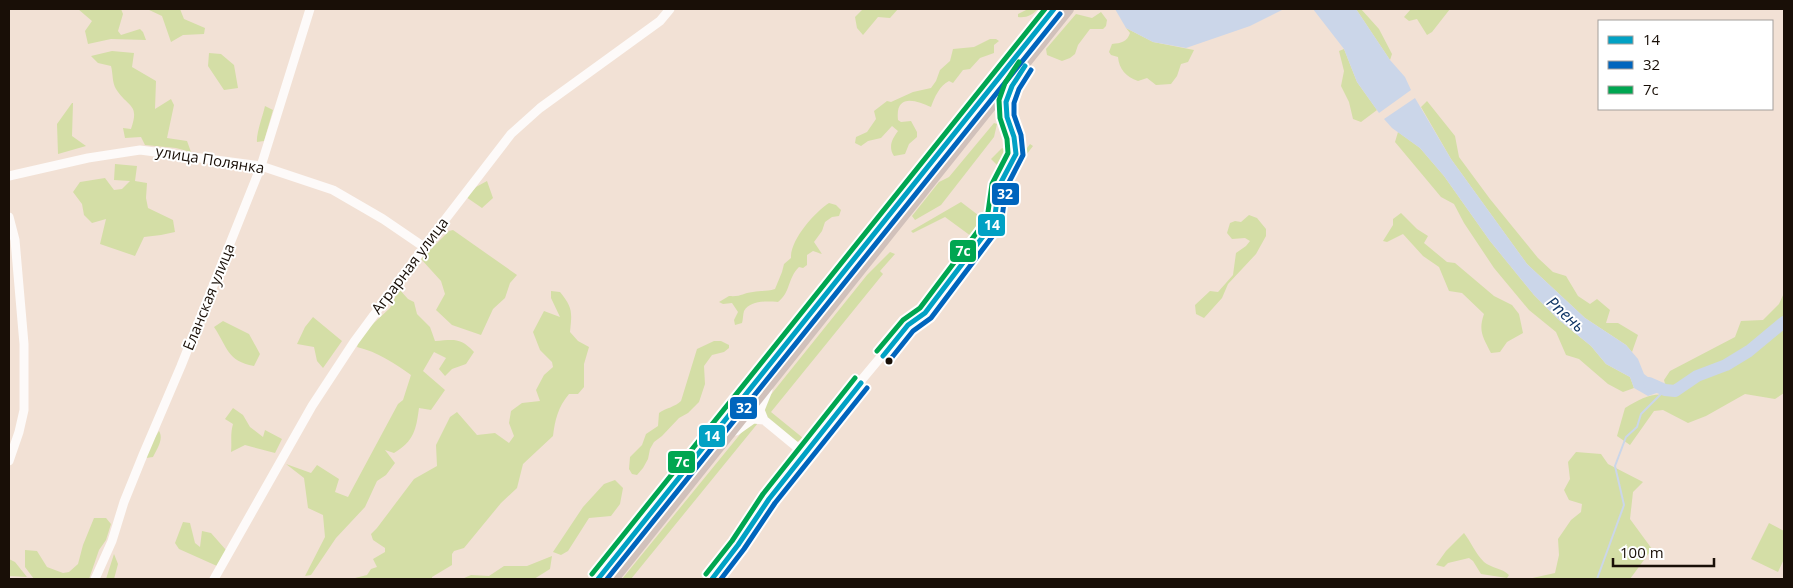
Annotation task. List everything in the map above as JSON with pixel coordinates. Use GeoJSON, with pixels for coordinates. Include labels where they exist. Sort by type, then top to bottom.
{"type":"FeatureCollection","features":[{"type":"Feature","properties":{"kind":"highway"},"geometry":{"type":"LineString","coordinates":[[598,579],[1054,9]]}},
{"type":"Feature","properties":{"kind":"highway"},"geometry":{"type":"LineString","coordinates":[[613,579],[849,286],[1068,9]]}},
{"type":"Feature","properties":{"kind":"street","name":"Еланская улица"},"geometry":{"type":"LineString","coordinates":[[95,579],[112,541],[124,502],[142,455],[181,366],[261,166],[310,9]]}},
{"type":"Feature","properties":{"kind":"street","name":"Аграрная улица"},"geometry":{"type":"LineString","coordinates":[[214,579],[312,406],[354,342],[511,134],[540,108],[660,21],[670,9]]}},
{"type":"Feature","properties":{"kind":"street"},"geometry":{"type":"LineString","coordinates":[[712,579],[804,453],[908,325],[925,313],[994,222],[1000,186],[1016,154],[1014,137],[1008,122],[1006,102],[1012,86],[1030,57]]}},
{"type":"Feature","properties":{"kind":"street","name":"улица Полянка"},"geometry":{"type":"LineString","coordinates":[[9,176],[88,158],[140,150],[261,166],[333,190],[383,219],[424,247]]}},
{"type":"Feature","properties":{"kind":"street"},"geometry":{"type":"LineString","coordinates":[[9,217],[15,240],[20,281],[24,354],[24,410],[9,461]]}},
{"type":"Feature","properties":{"kind":"street"},"geometry":{"type":"LineString","coordinates":[[782,368],[768,391],[760,410],[764,420],[804,453]]}},
{"type":"Feature","properties":{"kind":"street"},"geometry":{"type":"LineString","coordinates":[[721,445],[752,419],[764,420]]}},
{"type":"Feature","properties":{"kind":"green space"},"geometry":{"type":"Polygon","coordinates":[[[78,9],[121,9],[123,14],[118,31],[121,35],[140,29],[146,40],[111,39],[88,44],[85,31],[92,21],[78,9]]]}},
{"type":"Feature","properties":{"kind":"green space"},"geometry":{"type":"Polygon","coordinates":[[[147,9],[180,9],[184,19],[205,28],[204,34],[183,35],[171,42],[162,16],[147,9]]]}},
{"type":"Feature","properties":{"kind":"green space"},"geometry":{"type":"Polygon","coordinates":[[[863,9],[898,9],[890,18],[878,17],[863,35],[857,28],[855,17],[863,9]]]}},
{"type":"Feature","properties":{"kind":"green space"},"geometry":{"type":"Polygon","coordinates":[[[1028,9],[1038,9],[1029,16],[1018,17],[1018,14],[1028,9]]]}},
{"type":"Feature","properties":{"kind":"green space"},"geometry":{"type":"Polygon","coordinates":[[[1356,9],[1361,9],[1379,29],[1392,54],[1390,60],[1356,9]]]}},
{"type":"Feature","properties":{"kind":"green space"},"geometry":{"type":"Polygon","coordinates":[[[1411,9],[1450,9],[1432,32],[1427,35],[1417,19],[1409,21],[1404,17],[1411,9]]]}},
{"type":"Feature","properties":{"kind":"green space"},"geometry":{"type":"Polygon","coordinates":[[[1101,12],[1107,20],[1106,26],[1103,29],[1090,29],[1078,45],[1075,54],[1070,58],[1062,61],[1047,55],[1046,49],[1076,14],[1092,18],[1101,12]]]}},
{"type":"Feature","properties":{"kind":"green space"},"geometry":{"type":"Polygon","coordinates":[[[1126,28],[1153,42],[1194,50],[1188,62],[1181,64],[1177,76],[1171,84],[1156,85],[1147,78],[1138,81],[1124,72],[1118,57],[1111,55],[1109,52],[1112,44],[1127,38],[1130,33],[1126,28]]]}},
{"type":"Feature","properties":{"kind":"green space"},"geometry":{"type":"Polygon","coordinates":[[[990,39],[999,41],[994,45],[994,53],[980,58],[970,69],[963,70],[953,83],[949,81],[943,85],[931,107],[913,101],[903,102],[900,106],[898,120],[901,122],[911,121],[917,132],[917,137],[909,144],[905,154],[894,156],[892,153],[891,143],[898,131],[892,126],[881,138],[868,141],[861,146],[855,143],[856,137],[867,132],[876,119],[874,111],[887,101],[891,102],[913,92],[931,88],[940,70],[950,61],[953,49],[974,47],[990,39]]]}},
{"type":"Feature","properties":{"kind":"green space"},"geometry":{"type":"Polygon","coordinates":[[[1344,49],[1357,82],[1377,110],[1361,122],[1353,119],[1349,102],[1341,86],[1344,71],[1339,51],[1344,49]]]}},
{"type":"Feature","properties":{"kind":"green space"},"geometry":{"type":"Polygon","coordinates":[[[112,51],[134,53],[132,67],[156,81],[155,109],[171,99],[174,105],[167,138],[187,141],[191,152],[176,148],[145,145],[141,137],[125,138],[123,128],[131,129],[133,110],[115,87],[111,66],[98,63],[91,56],[112,51]]]}},
{"type":"Feature","properties":{"kind":"green space"},"geometry":{"type":"Polygon","coordinates":[[[209,53],[221,54],[234,65],[238,88],[224,90],[208,66],[209,53]]]}},
{"type":"Feature","properties":{"kind":"green space"},"geometry":{"type":"Polygon","coordinates":[[[1427,101],[1455,136],[1459,157],[1538,258],[1553,272],[1566,276],[1578,296],[1590,304],[1597,299],[1610,310],[1606,323],[1618,323],[1638,335],[1632,352],[1626,345],[1585,318],[1527,264],[1451,159],[1421,107],[1427,101]]]}},
{"type":"Feature","properties":{"kind":"green space"},"geometry":{"type":"Polygon","coordinates":[[[72,103],[72,136],[86,146],[58,154],[57,124],[72,103]]]}},
{"type":"Feature","properties":{"kind":"green space"},"geometry":{"type":"Polygon","coordinates":[[[265,106],[273,110],[264,141],[257,142],[259,129],[265,106]]]}},
{"type":"Feature","properties":{"kind":"green space"},"geometry":{"type":"Polygon","coordinates":[[[994,123],[997,124],[994,137],[941,205],[915,220],[912,216],[939,182],[949,177],[994,123]]]}},
{"type":"Feature","properties":{"kind":"green space"},"geometry":{"type":"Polygon","coordinates":[[[1398,132],[1420,148],[1444,176],[1490,241],[1534,295],[1559,320],[1591,346],[1606,364],[1630,377],[1634,388],[1623,392],[1608,384],[1579,359],[1566,355],[1556,332],[1529,310],[1494,268],[1464,223],[1454,204],[1441,197],[1395,142],[1398,132]]]}},
{"type":"Feature","properties":{"kind":"green space"},"geometry":{"type":"Polygon","coordinates":[[[1030,144],[1033,146],[1014,171],[1012,179],[1009,172],[1030,144]]]}},
{"type":"Feature","properties":{"kind":"green space"},"geometry":{"type":"Polygon","coordinates":[[[1002,148],[1010,153],[1011,157],[1002,167],[999,167],[991,159],[1002,148]]]}},
{"type":"Feature","properties":{"kind":"green space"},"geometry":{"type":"Polygon","coordinates":[[[115,164],[137,166],[135,181],[147,183],[146,198],[148,208],[173,220],[175,232],[144,237],[135,256],[100,244],[106,219],[92,223],[84,215],[82,204],[73,192],[80,182],[105,178],[114,190],[122,189],[130,181],[114,180],[115,164]]]}},
{"type":"Feature","properties":{"kind":"green space"},"geometry":{"type":"Polygon","coordinates":[[[487,181],[493,198],[482,208],[466,197],[476,187],[487,181]]]}},
{"type":"Feature","properties":{"kind":"green space"},"geometry":{"type":"Polygon","coordinates":[[[961,202],[982,218],[984,228],[975,239],[945,217],[913,233],[911,231],[961,202]]]}},
{"type":"Feature","properties":{"kind":"green space"},"geometry":{"type":"Polygon","coordinates":[[[829,203],[836,205],[841,210],[839,216],[832,217],[825,222],[822,231],[814,242],[822,254],[813,251],[807,255],[807,265],[803,268],[799,267],[795,272],[785,294],[778,302],[769,301],[750,305],[744,311],[742,323],[735,325],[734,320],[738,312],[732,303],[723,304],[719,302],[729,296],[775,289],[784,264],[791,258],[795,243],[804,227],[829,203]]]}},
{"type":"Feature","properties":{"kind":"green space"},"geometry":{"type":"Polygon","coordinates":[[[1401,213],[1417,229],[1428,236],[1424,243],[1447,262],[1455,263],[1494,296],[1512,305],[1519,314],[1523,333],[1507,342],[1500,352],[1491,353],[1481,330],[1484,314],[1462,293],[1449,291],[1439,267],[1423,256],[1403,234],[1387,242],[1383,241],[1393,225],[1393,219],[1401,213]]]}},
{"type":"Feature","properties":{"kind":"green space"},"geometry":{"type":"Polygon","coordinates":[[[1249,215],[1257,218],[1266,229],[1266,236],[1256,254],[1228,284],[1222,298],[1204,318],[1196,314],[1195,305],[1210,291],[1218,292],[1233,275],[1236,253],[1250,241],[1245,238],[1232,239],[1227,233],[1230,223],[1235,221],[1241,222],[1249,215]]]}},
{"type":"Feature","properties":{"kind":"green space"},"geometry":{"type":"Polygon","coordinates":[[[453,230],[517,275],[510,283],[505,298],[493,309],[481,335],[452,325],[436,310],[445,294],[441,281],[421,259],[449,231],[453,230]]]}},
{"type":"Feature","properties":{"kind":"green space"},"geometry":{"type":"Polygon","coordinates":[[[890,252],[895,254],[880,271],[883,274],[771,412],[803,438],[797,442],[767,418],[764,413],[765,402],[867,275],[890,252]]]}},
{"type":"Feature","properties":{"kind":"green space"},"geometry":{"type":"Polygon","coordinates":[[[399,289],[408,299],[414,302],[417,314],[430,327],[435,341],[456,340],[465,344],[474,352],[466,364],[452,369],[445,376],[439,369],[446,358],[434,352],[423,371],[445,390],[431,410],[419,408],[413,434],[401,449],[394,453],[385,450],[395,463],[386,475],[377,481],[365,507],[336,538],[311,575],[305,576],[325,537],[323,515],[308,508],[304,478],[286,464],[311,473],[317,465],[339,479],[335,492],[348,497],[398,404],[403,400],[411,375],[379,355],[357,347],[361,335],[390,308],[399,289]]]}},
{"type":"Feature","properties":{"kind":"green space"},"geometry":{"type":"Polygon","coordinates":[[[551,291],[560,292],[564,297],[571,310],[570,332],[578,341],[589,347],[584,364],[584,387],[578,394],[569,394],[565,399],[558,414],[553,436],[523,464],[517,488],[501,503],[464,548],[454,551],[452,554],[452,565],[432,577],[432,579],[356,579],[367,575],[371,569],[377,567],[373,559],[385,552],[385,548],[373,540],[371,534],[414,479],[437,466],[436,445],[450,417],[457,412],[477,435],[495,433],[509,443],[514,436],[509,423],[511,411],[522,403],[540,401],[536,390],[544,375],[553,367],[552,362],[540,350],[533,332],[544,311],[560,317],[551,298],[551,291]]]}},
{"type":"Feature","properties":{"kind":"green space"},"geometry":{"type":"Polygon","coordinates":[[[1784,293],[1784,393],[1775,399],[1745,394],[1706,416],[1688,423],[1663,410],[1654,411],[1630,445],[1617,436],[1625,408],[1650,396],[1668,395],[1664,380],[1670,371],[1735,337],[1741,321],[1763,320],[1779,304],[1784,293]]]}},
{"type":"Feature","properties":{"kind":"green space"},"geometry":{"type":"Polygon","coordinates":[[[313,317],[342,341],[323,368],[317,361],[314,347],[297,344],[305,327],[313,317]]]}},
{"type":"Feature","properties":{"kind":"green space"},"geometry":{"type":"Polygon","coordinates":[[[223,321],[249,334],[260,354],[254,366],[238,361],[229,352],[214,327],[223,321]]]}},
{"type":"Feature","properties":{"kind":"green space"},"geometry":{"type":"Polygon","coordinates":[[[714,341],[721,341],[729,345],[729,348],[724,352],[712,355],[704,366],[705,384],[699,402],[654,442],[643,468],[637,475],[632,474],[629,469],[630,457],[642,445],[646,434],[658,426],[659,413],[681,401],[697,349],[714,341]]]}},
{"type":"Feature","properties":{"kind":"green space"},"geometry":{"type":"Polygon","coordinates":[[[233,408],[243,415],[250,427],[263,437],[265,430],[282,439],[275,453],[245,445],[231,452],[233,424],[225,419],[233,408]]]}},
{"type":"Feature","properties":{"kind":"green space"},"geometry":{"type":"Polygon","coordinates":[[[754,422],[758,423],[631,579],[622,579],[746,427],[754,422]]]}},
{"type":"Feature","properties":{"kind":"green space"},"geometry":{"type":"Polygon","coordinates":[[[159,431],[161,437],[158,447],[153,457],[146,458],[150,445],[159,431]]]}},
{"type":"Feature","properties":{"kind":"green space"},"geometry":{"type":"Polygon","coordinates":[[[1576,452],[1601,454],[1608,464],[1643,482],[1633,492],[1630,519],[1652,549],[1630,579],[1528,579],[1555,573],[1559,555],[1558,539],[1571,520],[1581,512],[1582,504],[1569,500],[1564,490],[1570,479],[1568,462],[1576,452]]]}},
{"type":"Feature","properties":{"kind":"green space"},"geometry":{"type":"Polygon","coordinates":[[[615,480],[623,488],[620,504],[611,516],[589,518],[568,551],[561,555],[553,552],[583,507],[604,484],[615,480]]]}},
{"type":"Feature","properties":{"kind":"green space"},"geometry":{"type":"Polygon","coordinates":[[[94,518],[106,518],[111,524],[89,579],[34,579],[25,567],[25,550],[37,551],[47,567],[63,573],[69,572],[78,564],[83,545],[94,518]]]}},
{"type":"Feature","properties":{"kind":"green space"},"geometry":{"type":"Polygon","coordinates":[[[183,522],[190,523],[195,543],[200,547],[202,531],[211,533],[226,550],[217,566],[179,549],[175,543],[183,522]]]}},
{"type":"Feature","properties":{"kind":"green space"},"geometry":{"type":"Polygon","coordinates":[[[1769,523],[1784,531],[1784,559],[1778,572],[1751,559],[1769,523]]]}},
{"type":"Feature","properties":{"kind":"green space"},"geometry":{"type":"Polygon","coordinates":[[[1464,533],[1484,562],[1509,575],[1507,578],[1481,574],[1469,558],[1448,563],[1444,567],[1436,565],[1446,551],[1464,533]]]}},
{"type":"Feature","properties":{"kind":"green space"},"geometry":{"type":"Polygon","coordinates":[[[114,554],[118,564],[114,579],[106,579],[114,554]]]}},
{"type":"Feature","properties":{"kind":"green space"},"geometry":{"type":"Polygon","coordinates":[[[552,556],[550,569],[534,579],[462,579],[471,575],[489,576],[504,566],[527,566],[552,556]]]}},
{"type":"Feature","properties":{"kind":"green space"},"geometry":{"type":"Polygon","coordinates":[[[9,559],[15,562],[27,577],[9,576],[9,559]]]}},
{"type":"Feature","properties":{"kind":"water"},"geometry":{"type":"Polygon","coordinates":[[[1115,9],[1284,9],[1250,26],[1186,48],[1153,42],[1126,28],[1115,9]]]}},
{"type":"Feature","properties":{"kind":"water"},"geometry":{"type":"Polygon","coordinates":[[[1313,9],[1356,9],[1390,60],[1405,77],[1411,90],[1379,113],[1357,82],[1344,49],[1313,9]]]}},
{"type":"Feature","properties":{"kind":"water"},"geometry":{"type":"Polygon","coordinates":[[[1415,98],[1451,159],[1527,264],[1585,318],[1626,345],[1638,359],[1644,374],[1665,390],[1648,396],[1634,388],[1630,377],[1606,364],[1591,346],[1559,320],[1534,295],[1490,241],[1444,176],[1420,148],[1392,128],[1384,119],[1415,98]]]}},
{"type":"Feature","properties":{"kind":"waterway","name":"Рпень"},"geometry":{"type":"LineString","coordinates":[[1649,383],[1665,390],[1675,391],[1697,376],[1726,365],[1749,351],[1784,322]]}},
{"type":"Feature","properties":{"kind":"waterway"},"geometry":{"type":"LineString","coordinates":[[1597,579],[1624,505],[1615,466],[1626,437],[1637,427],[1641,414],[1665,390]]}},
{"type":"Feature","properties":{"kind":"transit line","name":"7с"},"geometry":{"type":"LineString","coordinates":[[592,574],[1045,9]]}},
{"type":"Feature","properties":{"kind":"transit line","name":"14"},"geometry":{"type":"LineString","coordinates":[[598,579],[1054,9]]}},
{"type":"Feature","properties":{"kind":"transit line","name":"32"},"geometry":{"type":"LineString","coordinates":[[607,579],[1060,14]]}},
{"type":"Feature","properties":{"kind":"transit line","name":"7с"},"geometry":{"type":"LineString","coordinates":[[877,351],[903,320],[920,308],[987,219],[992,184],[1008,153],[1007,139],[1000,118],[999,100],[1005,83],[1019,62]]}},
{"type":"Feature","properties":{"kind":"transit line","name":"14"},"geometry":{"type":"LineString","coordinates":[[883,356],[908,325],[925,313],[994,222],[999,186],[1016,154],[1014,137],[1007,117],[1006,102],[1012,86],[1025,66]]}},
{"type":"Feature","properties":{"kind":"transit line","name":"32"},"geometry":{"type":"LineString","coordinates":[[889,361],[913,331],[931,318],[1001,225],[1006,188],[1023,155],[1021,135],[1014,115],[1014,103],[1019,89],[1031,70]]}},
{"type":"Feature","properties":{"kind":"transit line","name":"7с"},"geometry":{"type":"LineString","coordinates":[[706,574],[732,541],[763,494],[855,378]]}},
{"type":"Feature","properties":{"kind":"transit line","name":"14"},"geometry":{"type":"LineString","coordinates":[[712,579],[769,499],[861,383]]}},
{"type":"Feature","properties":{"kind":"transit line","name":"32"},"geometry":{"type":"LineString","coordinates":[[721,579],[775,503],[867,388]]}}]}
